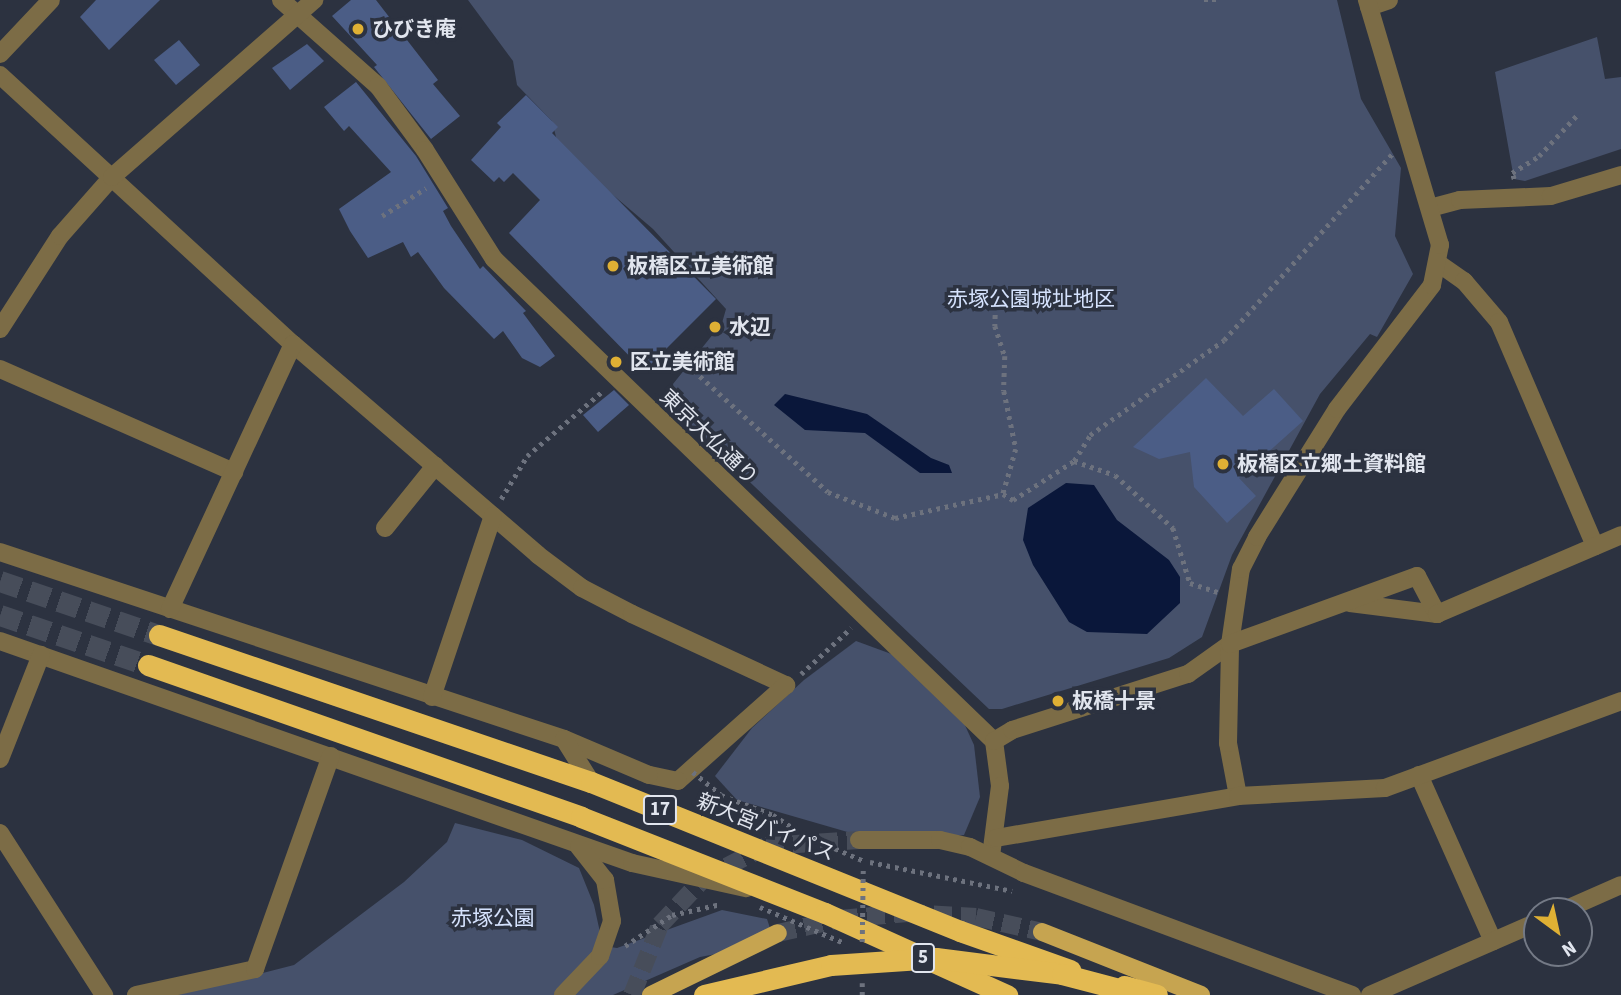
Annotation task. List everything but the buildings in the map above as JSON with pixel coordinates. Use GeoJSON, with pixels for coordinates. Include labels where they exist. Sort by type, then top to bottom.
{"type":"FeatureCollection","features":[{"type":"Feature","properties":{"kind":"highway","name":"新大宮バイパス"},"geometry":{"type":"LineString","coordinates":[[159,635],[591,782],[960,931],[1157,995]]}},
{"type":"Feature","properties":{"kind":"highway","name":"17"},"geometry":{"type":"LineString","coordinates":[[148,665],[581,817],[766,900],[1007,995]]}},
{"type":"Feature","properties":{"kind":"highway","name":"5"},"geometry":{"type":"LineString","coordinates":[[704,995],[777,974],[913,958],[1016,965],[1142,995]]}},
{"type":"Feature","properties":{"kind":"main road"},"geometry":{"type":"LineString","coordinates":[[1042,932],[1201,995]]}},
{"type":"Feature","properties":{"kind":"main road"},"geometry":{"type":"LineString","coordinates":[[651,995],[778,933]]}},
{"type":"Feature","properties":{"kind":"street"},"geometry":{"type":"LineString","coordinates":[[0,54],[51,0]]}},
{"type":"Feature","properties":{"kind":"street","name":"東京大仏通り"},"geometry":{"type":"LineString","coordinates":[[281,0],[378,86],[425,150],[494,259],[994,741]]}},
{"type":"Feature","properties":{"kind":"street"},"geometry":{"type":"LineString","coordinates":[[0,329],[60,236],[112,177],[314,0]]}},
{"type":"Feature","properties":{"kind":"street"},"geometry":{"type":"LineString","coordinates":[[1238,796],[1228,743],[1230,643],[1234,598],[1241,569],[1257,537],[1337,409],[1432,285],[1438,262],[1440,245],[1430,208],[1368,4],[1389,0]]}},
{"type":"Feature","properties":{"kind":"street"},"geometry":{"type":"LineString","coordinates":[[0,75],[293,344],[493,516],[582,588],[786,685],[693,772],[678,781],[649,775],[564,739],[0,552]]}},
{"type":"Feature","properties":{"kind":"street"},"geometry":{"type":"LineString","coordinates":[[1430,208],[1460,200],[1518,199],[1578,190],[1621,175]]}},
{"type":"Feature","properties":{"kind":"street"},"geometry":{"type":"LineString","coordinates":[[1438,262],[1464,281],[1499,321],[1594,546]]}},
{"type":"Feature","properties":{"kind":"street"},"geometry":{"type":"LineString","coordinates":[[170,609],[293,344]]}},
{"type":"Feature","properties":{"kind":"street"},"geometry":{"type":"LineString","coordinates":[[0,369],[234,472]]}},
{"type":"Feature","properties":{"kind":"street"},"geometry":{"type":"LineString","coordinates":[[385,528],[435,466]]}},
{"type":"Feature","properties":{"kind":"street"},"geometry":{"type":"LineString","coordinates":[[432,697],[493,516]]}},
{"type":"Feature","properties":{"kind":"street"},"geometry":{"type":"LineString","coordinates":[[1346,602],[1437,614],[1621,535]]}},
{"type":"Feature","properties":{"kind":"street"},"geometry":{"type":"LineString","coordinates":[[991,856],[996,838],[1000,766],[994,741],[1012,730],[1188,674],[1230,643],[1417,576],[1437,614]]}},
{"type":"Feature","properties":{"kind":"street","name":"17"},"geometry":{"type":"LineString","coordinates":[[0,641],[668,874],[766,900]]}},
{"type":"Feature","properties":{"kind":"street"},"geometry":{"type":"LineString","coordinates":[[0,759],[41,655]]}},
{"type":"Feature","properties":{"kind":"street"},"geometry":{"type":"LineString","coordinates":[[996,838],[1238,796],[1385,788],[1621,701]]}},
{"type":"Feature","properties":{"kind":"street"},"geometry":{"type":"LineString","coordinates":[[564,739],[591,782]]}},
{"type":"Feature","properties":{"kind":"street"},"geometry":{"type":"LineString","coordinates":[[136,995],[255,969],[331,756]]}},
{"type":"Feature","properties":{"kind":"street"},"geometry":{"type":"LineString","coordinates":[[1419,775],[1493,941]]}},
{"type":"Feature","properties":{"kind":"street"},"geometry":{"type":"LineString","coordinates":[[0,833],[104,995]]}},
{"type":"Feature","properties":{"kind":"street"},"geometry":{"type":"LineString","coordinates":[[859,840],[940,840],[991,856],[1024,873],[1352,995]]}},
{"type":"Feature","properties":{"kind":"street"},"geometry":{"type":"LineString","coordinates":[[564,995],[600,956],[612,921],[609,891],[598,868],[574,842]]}},
{"type":"Feature","properties":{"kind":"street"},"geometry":{"type":"LineString","coordinates":[[1593,897],[1621,885]]}},
{"type":"Feature","properties":{"kind":"street"},"geometry":{"type":"LineString","coordinates":[[1370,995],[1523,928]]}},
{"type":"Feature","properties":{"kind":"path"},"geometry":{"type":"LineString","coordinates":[[1204,0],[1221,0]]}},
{"type":"Feature","properties":{"kind":"path"},"geometry":{"type":"LineString","coordinates":[[1518,199],[1513,173],[1539,156],[1579,113]]}},
{"type":"Feature","properties":{"kind":"path"},"geometry":{"type":"LineString","coordinates":[[681,359],[828,492],[895,518],[1003,494],[1013,500],[1074,461],[1090,435],[1224,340],[1396,150]]}},
{"type":"Feature","properties":{"kind":"path"},"geometry":{"type":"LineString","coordinates":[[382,216],[429,186]]}},
{"type":"Feature","properties":{"kind":"path"},"geometry":{"type":"LineString","coordinates":[[996,298],[995,326],[1005,356],[1004,391],[1016,449],[1003,494]]}},
{"type":"Feature","properties":{"kind":"path"},"geometry":{"type":"LineString","coordinates":[[511,478],[527,456],[617,379]]}},
{"type":"Feature","properties":{"kind":"path"},"geometry":{"type":"LineString","coordinates":[[1074,461],[1115,475],[1173,528],[1190,583],[1234,598]]}},
{"type":"Feature","properties":{"kind":"path"},"geometry":{"type":"LineString","coordinates":[[801,674],[848,630]]}},
{"type":"Feature","properties":{"kind":"path"},"geometry":{"type":"LineString","coordinates":[[693,772],[721,795],[773,815],[804,835],[864,861],[1019,892]]}},
{"type":"Feature","properties":{"kind":"path"},"geometry":{"type":"LineString","coordinates":[[750,906],[766,900],[862,951],[864,861]]}},
{"type":"Feature","properties":{"kind":"path"},"geometry":{"type":"LineString","coordinates":[[600,956],[609,964],[638,935],[672,915],[696,907],[731,904]]}},
{"type":"Feature","properties":{"kind":"path"},"geometry":{"type":"LineString","coordinates":[[862,973],[862,995]]}},
{"type":"Feature","properties":{"kind":"green space","name":"赤塚公園城址地区"},"geometry":{"type":"Polygon","coordinates":[[[468,0],[1337,0],[1361,99],[1401,168],[1395,236],[1413,274],[1377,337],[1370,334],[1320,394],[1232,555],[1202,637],[1169,658],[1002,709],[989,709],[678,414],[673,384],[722,323],[726,309],[653,229],[559,149],[552,121],[517,85],[513,61],[468,0]]]}},
{"type":"Feature","properties":{"kind":"green space"},"geometry":{"type":"Polygon","coordinates":[[[1597,37],[1605,79],[1621,77],[1621,149],[1525,181],[1514,179],[1495,72],[1597,37]]]}},
{"type":"Feature","properties":{"kind":"green space"},"geometry":{"type":"Polygon","coordinates":[[[856,641],[905,659],[963,721],[974,745],[980,797],[964,835],[889,844],[737,800],[715,776],[752,728],[804,680],[856,641]]]}},
{"type":"Feature","properties":{"kind":"green space","name":"赤塚公園"},"geometry":{"type":"Polygon","coordinates":[[[455,823],[522,840],[579,868],[594,905],[603,946],[617,948],[722,910],[767,919],[775,943],[700,957],[613,995],[176,995],[294,965],[404,882],[447,842],[455,823]]]}},
{"type":"Feature","properties":{"kind":"shaded area"},"geometry":{"type":"Polygon","coordinates":[[[785,394],[867,414],[931,458],[949,465],[952,473],[920,473],[865,433],[805,430],[774,405],[785,394]]]}},
{"type":"Feature","properties":{"kind":"shaded area"},"geometry":{"type":"Polygon","coordinates":[[[1066,483],[1094,485],[1117,520],[1169,560],[1180,577],[1180,603],[1147,634],[1087,632],[1069,622],[1033,565],[1023,540],[1028,508],[1066,483]]]}},
{"type":"Feature","properties":{"kind":"tunnel"},"geometry":{"type":"LineString","coordinates":[[0,581],[159,635]]}},
{"type":"Feature","properties":{"kind":"tunnel"},"geometry":{"type":"LineString","coordinates":[[0,615],[148,665]]}},
{"type":"Feature","properties":{"kind":"tunnel"},"geometry":{"type":"LineString","coordinates":[[632,995],[660,925],[703,879],[766,846],[859,840]]}},
{"type":"Feature","properties":{"kind":"tunnel"},"geometry":{"type":"LineString","coordinates":[[778,933],[840,919],[907,913],[976,917],[1042,932]]}},
{"type":"Feature","properties":{"kind":"place","name":"ひびき庵"},"geometry":{"type":"Point","coordinates":[358,29]}},
{"type":"Feature","properties":{"kind":"place","name":"板橋区立美術館"},"geometry":{"type":"Point","coordinates":[613,266]}},
{"type":"Feature","properties":{"kind":"place","name":"水辺"},"geometry":{"type":"Point","coordinates":[715,327]}},
{"type":"Feature","properties":{"kind":"place","name":"区立美術館"},"geometry":{"type":"Point","coordinates":[616,362]}},
{"type":"Feature","properties":{"kind":"place","name":"板橋区立郷土資料館"},"geometry":{"type":"Point","coordinates":[1223,464]}},
{"type":"Feature","properties":{"kind":"place","name":"板橋十景"},"geometry":{"type":"Point","coordinates":[1058,701]}}]}
